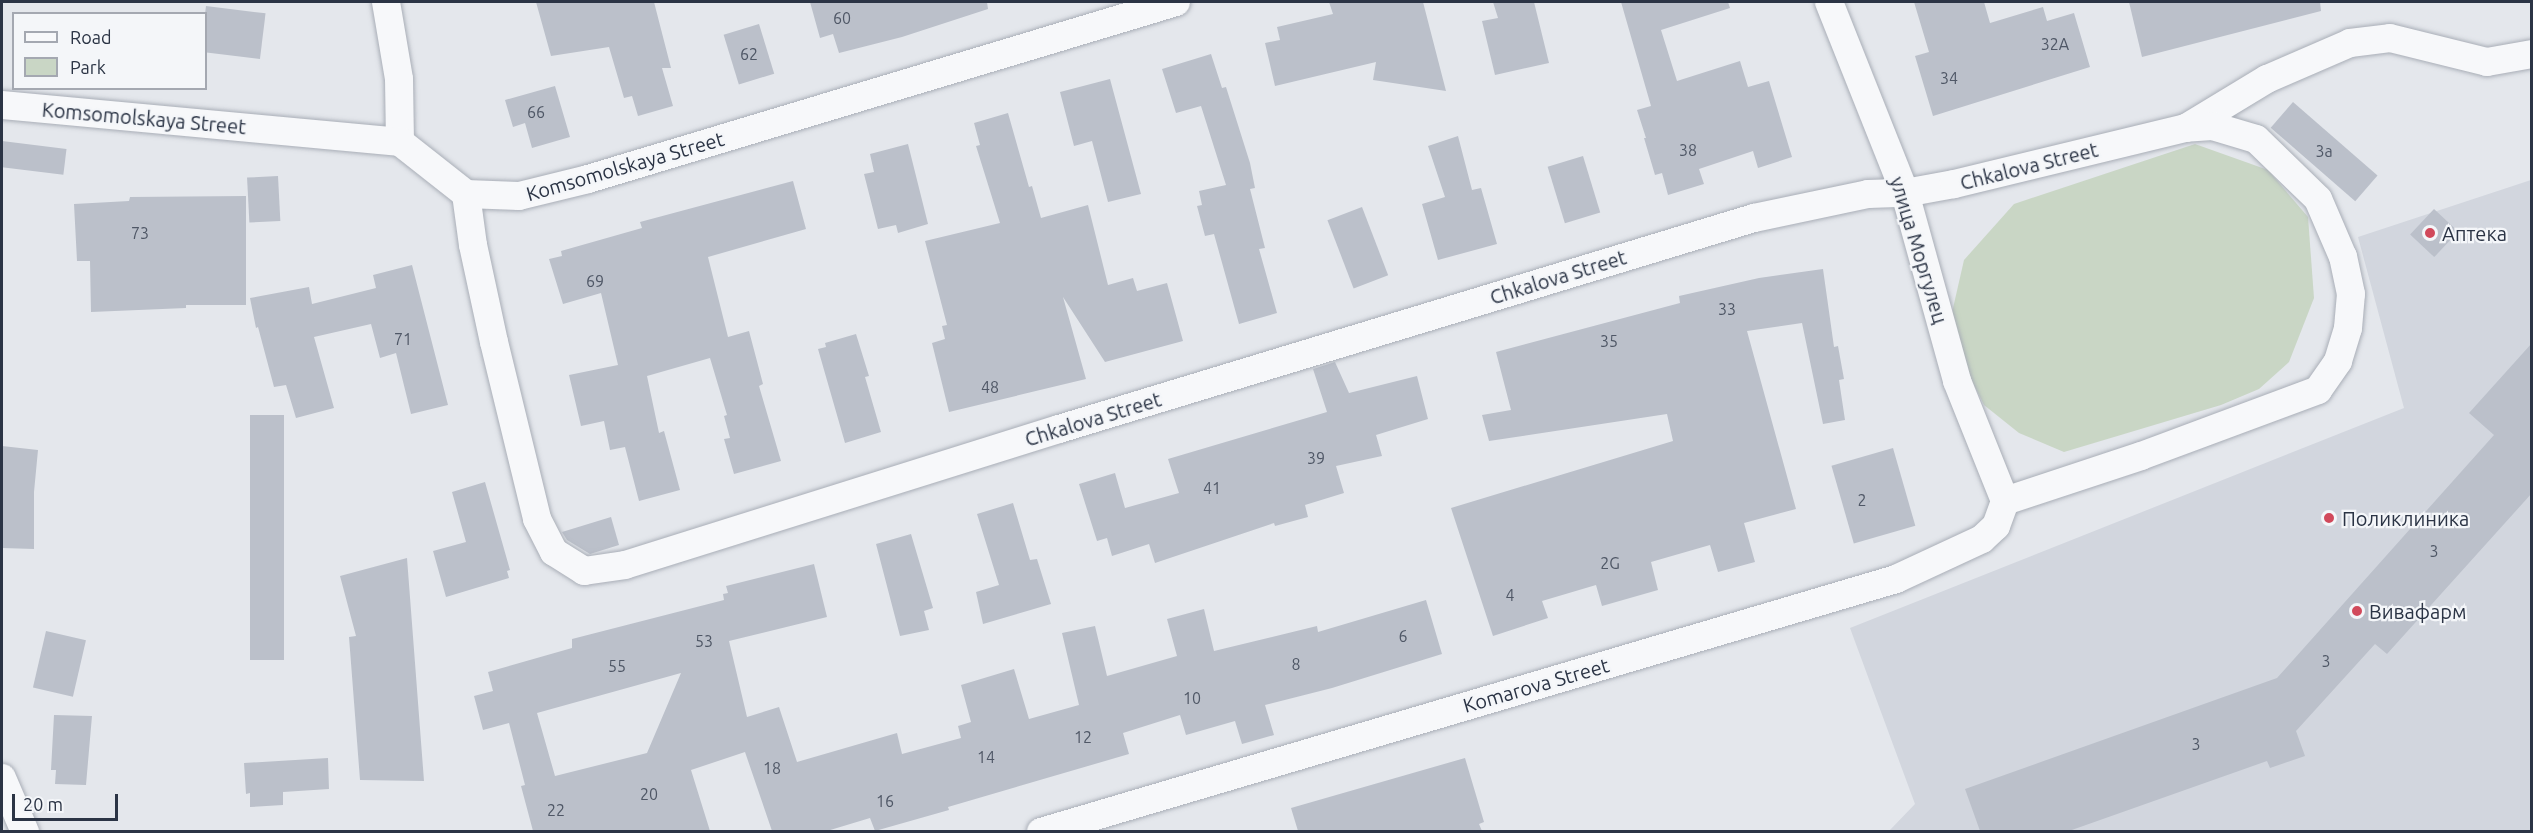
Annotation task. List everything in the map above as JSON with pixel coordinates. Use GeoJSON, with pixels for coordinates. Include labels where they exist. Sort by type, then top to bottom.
{"type":"FeatureCollection","features":[{"type":"Feature","properties":{"kind":"street"},"geometry":{"type":"LineString","coordinates":[[386,2],[399,79],[400,142],[466,194]]}},
{"type":"Feature","properties":{"kind":"street","name":"Komsomolskaya Street"},"geometry":{"type":"LineString","coordinates":[[466,194],[519,196],[588,179],[1176,2]]}},
{"type":"Feature","properties":{"kind":"street","name":"улица Моргулец"},"geometry":{"type":"LineString","coordinates":[[1829,2],[1905,193],[1957,381],[2006,501]]}},
{"type":"Feature","properties":{"kind":"street","name":"Chkalova Street"},"geometry":{"type":"LineString","coordinates":[[466,194],[473,245],[494,342],[537,519],[554,552],[584,571],[625,565],[1059,429],[1754,218],[1868,194],[1905,193],[2005,173],[2186,128],[2267,79],[2350,43],[2390,38],[2487,62],[2532,54]]}},
{"type":"Feature","properties":{"kind":"street","name":"Komsomolskaya Street"},"geometry":{"type":"LineString","coordinates":[[2,105],[400,142]]}},
{"type":"Feature","properties":{"kind":"street"},"geometry":{"type":"LineString","coordinates":[[2006,501],[2140,456],[2318,390],[2338,361],[2348,328],[2351,294],[2343,257],[2318,199],[2256,139],[2212,126],[2186,128]]}},
{"type":"Feature","properties":{"kind":"street","name":"Komarova Street"},"geometry":{"type":"LineString","coordinates":[[1041,831],[1896,579],[1982,539],[1996,525],[2006,501]]}},
{"type":"Feature","properties":{"kind":"street"},"geometry":{"type":"LineString","coordinates":[[2,778],[25,831]]}},
{"type":"Feature","properties":{"kind":"shaded area","name":"Поликлиника"},"geometry":{"type":"Polygon","coordinates":[[[2531,180],[2531,831],[1889,831],[1915,804],[1850,628],[2404,408],[2358,237],[2531,180]]]}},
{"type":"Feature","properties":{"kind":"green space"},"geometry":{"type":"Polygon","coordinates":[[[2195,144],[2268,170],[2308,217],[2314,298],[2289,362],[2259,389],[2221,405],[2064,452],[2019,433],[1984,405],[1968,373],[1951,317],[1964,260],[2014,204],[2195,144]]]}},
{"type":"Feature","properties":{"kind":"building"},"geometry":{"type":"Polygon","coordinates":[[[536,2],[654,2],[671,68],[662,68],[673,106],[638,116],[632,96],[624,98],[609,47],[551,56],[536,2]]]}},
{"type":"Feature","properties":{"kind":"building"},"geometry":{"type":"Polygon","coordinates":[[[810,2],[987,2],[988,9],[902,37],[839,53],[833,34],[820,38],[810,2]]]}},
{"type":"Feature","properties":{"kind":"building"},"geometry":{"type":"Polygon","coordinates":[[[1329,2],[1423,2],[1446,91],[1373,80],[1376,62],[1275,86],[1265,43],[1280,40],[1277,27],[1333,14],[1329,2]]]}},
{"type":"Feature","properties":{"kind":"building"},"geometry":{"type":"Polygon","coordinates":[[[1493,2],[1534,2],[1549,63],[1495,75],[1482,21],[1498,18],[1493,2]]]}},
{"type":"Feature","properties":{"kind":"building"},"geometry":{"type":"Polygon","coordinates":[[[1621,2],[1728,2],[1730,8],[1661,30],[1677,81],[1740,61],[1748,87],[1769,81],[1792,157],[1758,168],[1753,151],[1699,169],[1704,184],[1668,195],[1662,173],[1655,175],[1637,110],[1651,106],[1621,2]]]}},
{"type":"Feature","properties":{"kind":"building"},"geometry":{"type":"Polygon","coordinates":[[[1914,2],[1984,2],[1990,23],[2043,7],[2047,21],[2074,13],[2090,67],[1933,116],[1915,56],[1929,52],[1914,2]]]}},
{"type":"Feature","properties":{"kind":"building"},"geometry":{"type":"Polygon","coordinates":[[[2129,2],[2320,2],[2321,11],[2142,57],[2129,2]]]}},
{"type":"Feature","properties":{"kind":"building"},"geometry":{"type":"Polygon","coordinates":[[[206,6],[266,13],[260,59],[207,52],[206,6]]]}},
{"type":"Feature","properties":{"kind":"building"},"geometry":{"type":"Polygon","coordinates":[[[759,24],[774,74],[739,85],[724,35],[759,24]]]}},
{"type":"Feature","properties":{"kind":"building"},"geometry":{"type":"Polygon","coordinates":[[[1211,54],[1222,88],[1226,87],[1250,163],[1255,188],[1250,189],[1265,248],[1259,249],[1277,313],[1239,324],[1214,234],[1205,236],[1197,206],[1202,205],[1199,191],[1226,185],[1201,106],[1176,113],[1162,69],[1211,54]]]}},
{"type":"Feature","properties":{"kind":"building"},"geometry":{"type":"Polygon","coordinates":[[[1110,79],[1141,194],[1108,202],[1092,141],[1074,146],[1060,92],[1110,79]]]}},
{"type":"Feature","properties":{"kind":"building"},"geometry":{"type":"Polygon","coordinates":[[[555,86],[570,137],[532,148],[525,123],[513,127],[505,100],[555,86]]]}},
{"type":"Feature","properties":{"kind":"building"},"geometry":{"type":"Polygon","coordinates":[[[2293,102],[2378,175],[2355,201],[2271,128],[2293,102]]]}},
{"type":"Feature","properties":{"kind":"building"},"geometry":{"type":"Polygon","coordinates":[[[1008,113],[1029,187],[1032,186],[1041,218],[1088,205],[1108,285],[1133,278],[1137,291],[1167,283],[1183,341],[1105,362],[1063,297],[1086,379],[949,412],[932,343],[945,339],[942,326],[947,325],[925,241],[1000,223],[976,146],[980,145],[974,123],[1008,113]]]}},
{"type":"Feature","properties":{"kind":"building"},"geometry":{"type":"Polygon","coordinates":[[[1458,136],[1472,190],[1481,188],[1497,244],[1438,260],[1422,204],[1445,197],[1428,146],[1458,136]]]}},
{"type":"Feature","properties":{"kind":"building"},"geometry":{"type":"Polygon","coordinates":[[[2,141],[67,149],[63,175],[2,167],[2,141]]]}},
{"type":"Feature","properties":{"kind":"building"},"geometry":{"type":"Polygon","coordinates":[[[908,144],[928,224],[898,233],[896,225],[878,229],[864,174],[874,172],[870,154],[908,144]]]}},
{"type":"Feature","properties":{"kind":"building"},"geometry":{"type":"Polygon","coordinates":[[[1583,156],[1600,212],[1565,223],[1548,167],[1583,156]]]}},
{"type":"Feature","properties":{"kind":"building"},"geometry":{"type":"Polygon","coordinates":[[[278,176],[280,221],[249,223],[247,178],[278,176]]]}},
{"type":"Feature","properties":{"kind":"building"},"geometry":{"type":"Polygon","coordinates":[[[793,181],[806,229],[708,257],[728,337],[749,331],[763,384],[759,386],[781,461],[734,474],[724,439],[730,438],[724,416],[727,415],[710,358],[647,376],[659,433],[664,431],[680,490],[639,501],[625,447],[610,450],[604,421],[581,426],[569,375],[618,365],[601,293],[563,304],[549,259],[562,256],[561,251],[642,228],[640,222],[793,181]]]}},
{"type":"Feature","properties":{"kind":"building"},"geometry":{"type":"Polygon","coordinates":[[[246,196],[246,305],[186,305],[186,308],[91,312],[90,261],[77,261],[74,204],[129,201],[130,197],[246,196]]]}},
{"type":"Feature","properties":{"kind":"building"},"geometry":{"type":"Polygon","coordinates":[[[1362,207],[1388,275],[1354,288],[1327,220],[1362,207]]]}},
{"type":"Feature","properties":{"kind":"building"},"geometry":{"type":"Polygon","coordinates":[[[2434,209],[2458,232],[2434,257],[2410,235],[2434,209]]]}},
{"type":"Feature","properties":{"kind":"building"},"geometry":{"type":"Polygon","coordinates":[[[412,265],[448,405],[411,414],[396,353],[380,358],[371,324],[314,337],[334,408],[296,418],[286,385],[274,387],[258,327],[256,328],[250,298],[309,287],[312,304],[376,288],[373,275],[412,265]]]}},
{"type":"Feature","properties":{"kind":"building"},"geometry":{"type":"Polygon","coordinates":[[[1823,269],[1834,347],[1838,346],[1844,379],[1839,380],[1845,420],[1823,424],[1802,323],[1747,331],[1796,509],[1744,523],[1755,562],[1718,572],[1710,545],[1651,562],[1658,590],[1602,606],[1596,585],[1542,601],[1548,618],[1493,636],[1451,508],[1673,441],[1667,414],[1489,441],[1482,415],[1511,410],[1496,352],[1680,303],[1679,296],[1759,278],[1823,269]]]}},
{"type":"Feature","properties":{"kind":"building"},"geometry":{"type":"Polygon","coordinates":[[[856,334],[869,376],[865,377],[881,432],[845,443],[818,349],[826,347],[825,343],[856,334]]]}},
{"type":"Feature","properties":{"kind":"building"},"geometry":{"type":"Polygon","coordinates":[[[2532,343],[2532,493],[2387,654],[2375,644],[2296,731],[2305,756],[2270,768],[2267,761],[2069,831],[1980,831],[1965,789],[2277,678],[2494,435],[2469,413],[2532,343]]]}},
{"type":"Feature","properties":{"kind":"building"},"geometry":{"type":"Polygon","coordinates":[[[1335,362],[1349,393],[1417,376],[1428,419],[1376,435],[1382,456],[1336,466],[1344,493],[1305,505],[1308,517],[1275,526],[1274,523],[1155,563],[1149,544],[1112,556],[1107,538],[1097,541],[1079,484],[1115,473],[1125,508],[1179,493],[1168,459],[1327,412],[1313,369],[1335,362]]]}},
{"type":"Feature","properties":{"kind":"building"},"geometry":{"type":"Polygon","coordinates":[[[250,415],[284,415],[284,660],[250,660],[250,415]]]}},
{"type":"Feature","properties":{"kind":"building"},"geometry":{"type":"Polygon","coordinates":[[[2,446],[38,450],[34,492],[34,549],[2,548],[2,446]]]}},
{"type":"Feature","properties":{"kind":"building"},"geometry":{"type":"Polygon","coordinates":[[[1893,448],[1915,526],[1854,544],[1831,466],[1893,448]]]}},
{"type":"Feature","properties":{"kind":"building"},"geometry":{"type":"Polygon","coordinates":[[[485,482],[510,570],[507,571],[509,578],[446,597],[433,551],[466,542],[452,492],[485,482]]]}},
{"type":"Feature","properties":{"kind":"building"},"geometry":{"type":"Polygon","coordinates":[[[1013,503],[1030,560],[1037,559],[1051,604],[983,624],[976,592],[999,585],[977,514],[1013,503]]]}},
{"type":"Feature","properties":{"kind":"building"},"geometry":{"type":"Polygon","coordinates":[[[611,517],[619,545],[590,554],[567,540],[562,532],[611,517]]]}},
{"type":"Feature","properties":{"kind":"building"},"geometry":{"type":"Polygon","coordinates":[[[911,534],[933,608],[924,611],[929,630],[900,636],[876,544],[911,534]]]}},
{"type":"Feature","properties":{"kind":"building"},"geometry":{"type":"Polygon","coordinates":[[[407,558],[424,781],[360,780],[349,637],[356,636],[340,576],[407,558]]]}},
{"type":"Feature","properties":{"kind":"building"},"geometry":{"type":"Polygon","coordinates":[[[814,564],[827,617],[729,641],[747,717],[779,707],[797,762],[897,733],[902,754],[961,738],[958,726],[971,722],[961,685],[1014,669],[1029,719],[1079,705],[1062,633],[1095,626],[1107,676],[1177,656],[1167,619],[1204,609],[1214,651],[1317,626],[1318,632],[1426,600],[1442,654],[1332,688],[1265,705],[1274,735],[1242,744],[1235,721],[1186,735],[1180,715],[1123,733],[1129,754],[875,831],[870,818],[827,831],[772,831],[745,752],[691,770],[710,831],[533,831],[521,786],[525,785],[509,723],[483,730],[474,696],[493,691],[488,672],[572,648],[572,639],[724,600],[723,594],[728,593],[726,586],[814,564]],[[681,673],[537,713],[555,776],[647,753],[681,673]]]}},
{"type":"Feature","properties":{"kind":"building"},"geometry":{"type":"Polygon","coordinates":[[[46,631],[86,640],[73,697],[33,688],[46,631]]]}},
{"type":"Feature","properties":{"kind":"building"},"geometry":{"type":"Polygon","coordinates":[[[54,715],[92,716],[86,785],[55,784],[56,770],[51,770],[54,715]]]}},
{"type":"Feature","properties":{"kind":"building"},"geometry":{"type":"Polygon","coordinates":[[[328,758],[329,789],[283,792],[283,805],[250,807],[250,793],[246,794],[244,763],[328,758]]]}},
{"type":"Feature","properties":{"kind":"building"},"geometry":{"type":"Polygon","coordinates":[[[1465,758],[1484,822],[1479,824],[1482,831],[1298,831],[1291,808],[1465,758]]]}},
{"type":"Feature","properties":{"kind":"place","name":"Аптека"},"geometry":{"type":"Point","coordinates":[2430,233]}},
{"type":"Feature","properties":{"kind":"place","name":"Поликлиника"},"geometry":{"type":"Point","coordinates":[2329,518]}},
{"type":"Feature","properties":{"kind":"place","name":"Вивафарм"},"geometry":{"type":"Point","coordinates":[2357,611]}}]}
